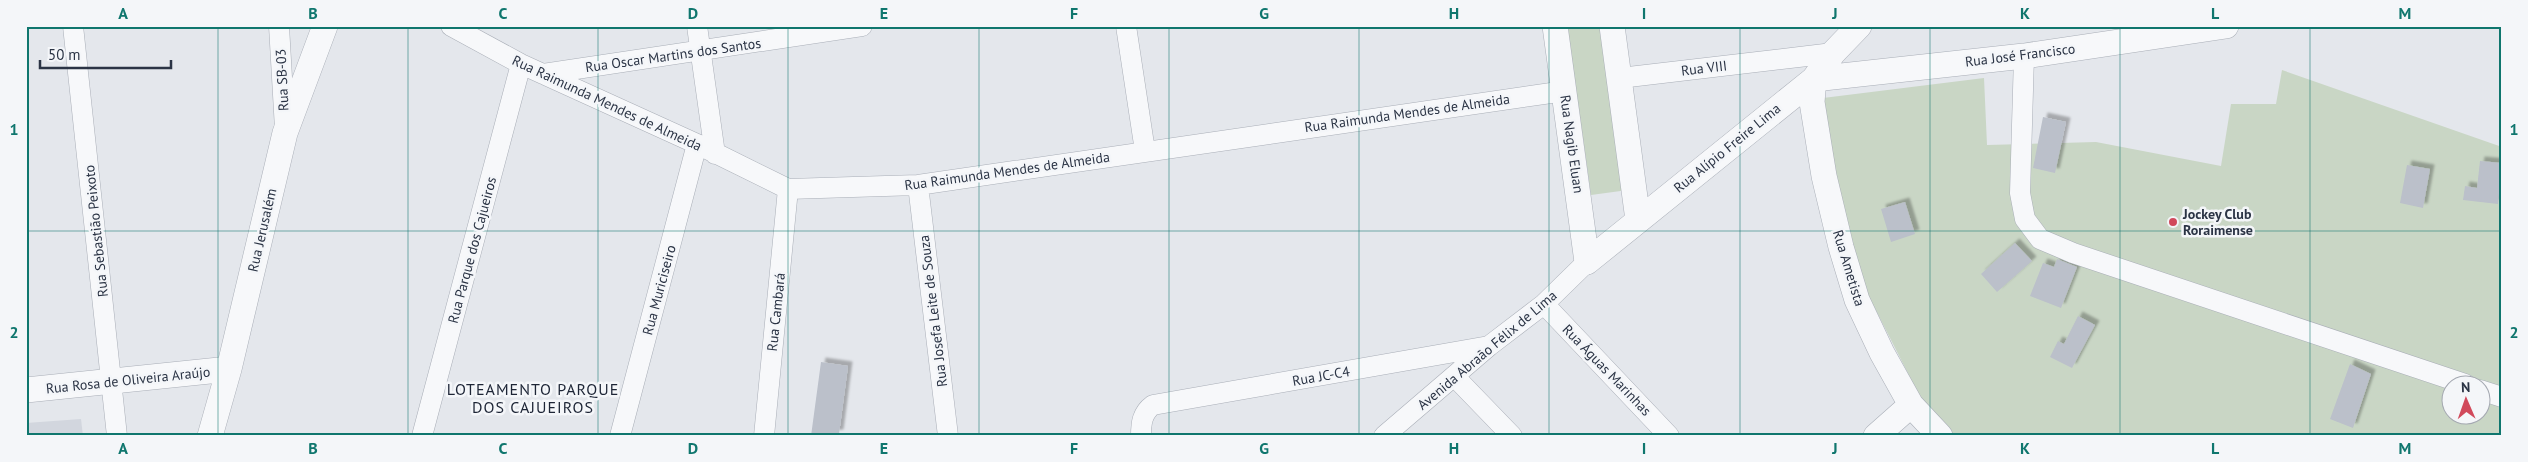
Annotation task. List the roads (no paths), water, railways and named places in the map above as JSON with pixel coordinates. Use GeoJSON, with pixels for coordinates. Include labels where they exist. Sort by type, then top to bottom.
{"type":"FeatureCollection","features":[{"type":"Feature","properties":{"kind":"street","name":"Rua Sebastião Peixoto"},"geometry":{"type":"LineString","coordinates":[[73,26],[117,436]]}},
{"type":"Feature","properties":{"kind":"street","name":"Rua SB-03"},"geometry":{"type":"LineString","coordinates":[[279,26],[285,134]]}},
{"type":"Feature","properties":{"kind":"street","name":"Rua Jerusalém"},"geometry":{"type":"LineString","coordinates":[[210,436],[229,369],[285,134],[325,26]]}},
{"type":"Feature","properties":{"kind":"street","name":"Rua Raimunda Mendes de Almeida"},"geometry":{"type":"LineString","coordinates":[[451,26],[521,64],[697,144],[788,189],[918,186],[1146,150],[1565,91]]}},
{"type":"Feature","properties":{"kind":"street"},"geometry":{"type":"LineString","coordinates":[[697,26],[715,154]]}},
{"type":"Feature","properties":{"kind":"street","name":"Rua Oscar Martins dos Santos"},"geometry":{"type":"LineString","coordinates":[[543,74],[862,26]]}},
{"type":"Feature","properties":{"kind":"street"},"geometry":{"type":"LineString","coordinates":[[1126,26],[1146,150]]}},
{"type":"Feature","properties":{"kind":"street","name":"Rua Nagib Eluan"},"geometry":{"type":"LineString","coordinates":[[1555,26],[1587,262]]}},
{"type":"Feature","properties":{"kind":"street"},"geometry":{"type":"LineString","coordinates":[[1612,26],[1638,220]]}},
{"type":"Feature","properties":{"kind":"street","name":"Rua Alípio Freire Lima"},"geometry":{"type":"LineString","coordinates":[[1587,262],[1814,79],[1833,53],[1859,26]]}},
{"type":"Feature","properties":{"kind":"street","name":"Rua José Francisco"},"geometry":{"type":"LineString","coordinates":[[1814,79],[2024,56],[2226,26]]}},
{"type":"Feature","properties":{"kind":"street","name":"Rua VIII"},"geometry":{"type":"LineString","coordinates":[[1620,78],[1833,53]]}},
{"type":"Feature","properties":{"kind":"street"},"geometry":{"type":"LineString","coordinates":[[2024,56],[2020,193],[2024,219],[2040,239],[2073,253],[2440,376]]}},
{"type":"Feature","properties":{"kind":"street","name":"Rua VIII"},"geometry":{"type":"LineString","coordinates":[[1789,58],[1810,63],[1814,68],[1814,79]]}},
{"type":"Feature","properties":{"kind":"street","name":"Rua Parque dos Cajueiros"},"geometry":{"type":"LineString","coordinates":[[422,436],[521,64]]}},
{"type":"Feature","properties":{"kind":"street","name":"Rua Ametista"},"geometry":{"type":"LineString","coordinates":[[1814,79],[1812,102],[1816,134],[1841,248],[1857,300],[1882,353],[1912,405],[1940,436]]}},
{"type":"Feature","properties":{"kind":"street","name":"Rua Muriciseiro"},"geometry":{"type":"LineString","coordinates":[[620,436],[697,144]]}},
{"type":"Feature","properties":{"kind":"street","name":"Rua Josefa Leite de Souza"},"geometry":{"type":"LineString","coordinates":[[918,186],[948,436]]}},
{"type":"Feature","properties":{"kind":"street","name":"Rua Cambará"},"geometry":{"type":"LineString","coordinates":[[764,436],[788,189]]}},
{"type":"Feature","properties":{"kind":"street","name":"Avenida Abraão Félix de Lima"},"geometry":{"type":"LineString","coordinates":[[1384,436],[1489,346],[1544,304],[1587,262]]}},
{"type":"Feature","properties":{"kind":"street","name":"Rua Águas Marinhas"},"geometry":{"type":"LineString","coordinates":[[1544,304],[1669,436]]}},
{"type":"Feature","properties":{"kind":"street","name":"Rua JC-C4"},"geometry":{"type":"LineString","coordinates":[[1140,436],[1141,422],[1146,410],[1153,406],[1489,346]]}},
{"type":"Feature","properties":{"kind":"street","name":"Rua Rosa de Oliveira Araújo"},"geometry":{"type":"LineString","coordinates":[[26,390],[229,369]]}},
{"type":"Feature","properties":{"kind":"street"},"geometry":{"type":"LineString","coordinates":[[1454,376],[1512,436]]}},
{"type":"Feature","properties":{"kind":"street"},"geometry":{"type":"LineString","coordinates":[[2490,393],[2502,397]]}},
{"type":"Feature","properties":{"kind":"street"},"geometry":{"type":"LineString","coordinates":[[1876,436],[1912,405]]}},
{"type":"Feature","properties":{"kind":"place","name":"Jockey Club Roraimense"},"geometry":{"type":"Point","coordinates":[2173,222]}},
{"type":"Feature","properties":{"kind":"district","name":"LOTEAMENTO PARQUE DOS CAJUEIROS"},"geometry":{"type":"Point","coordinates":[533,398]}}]}
